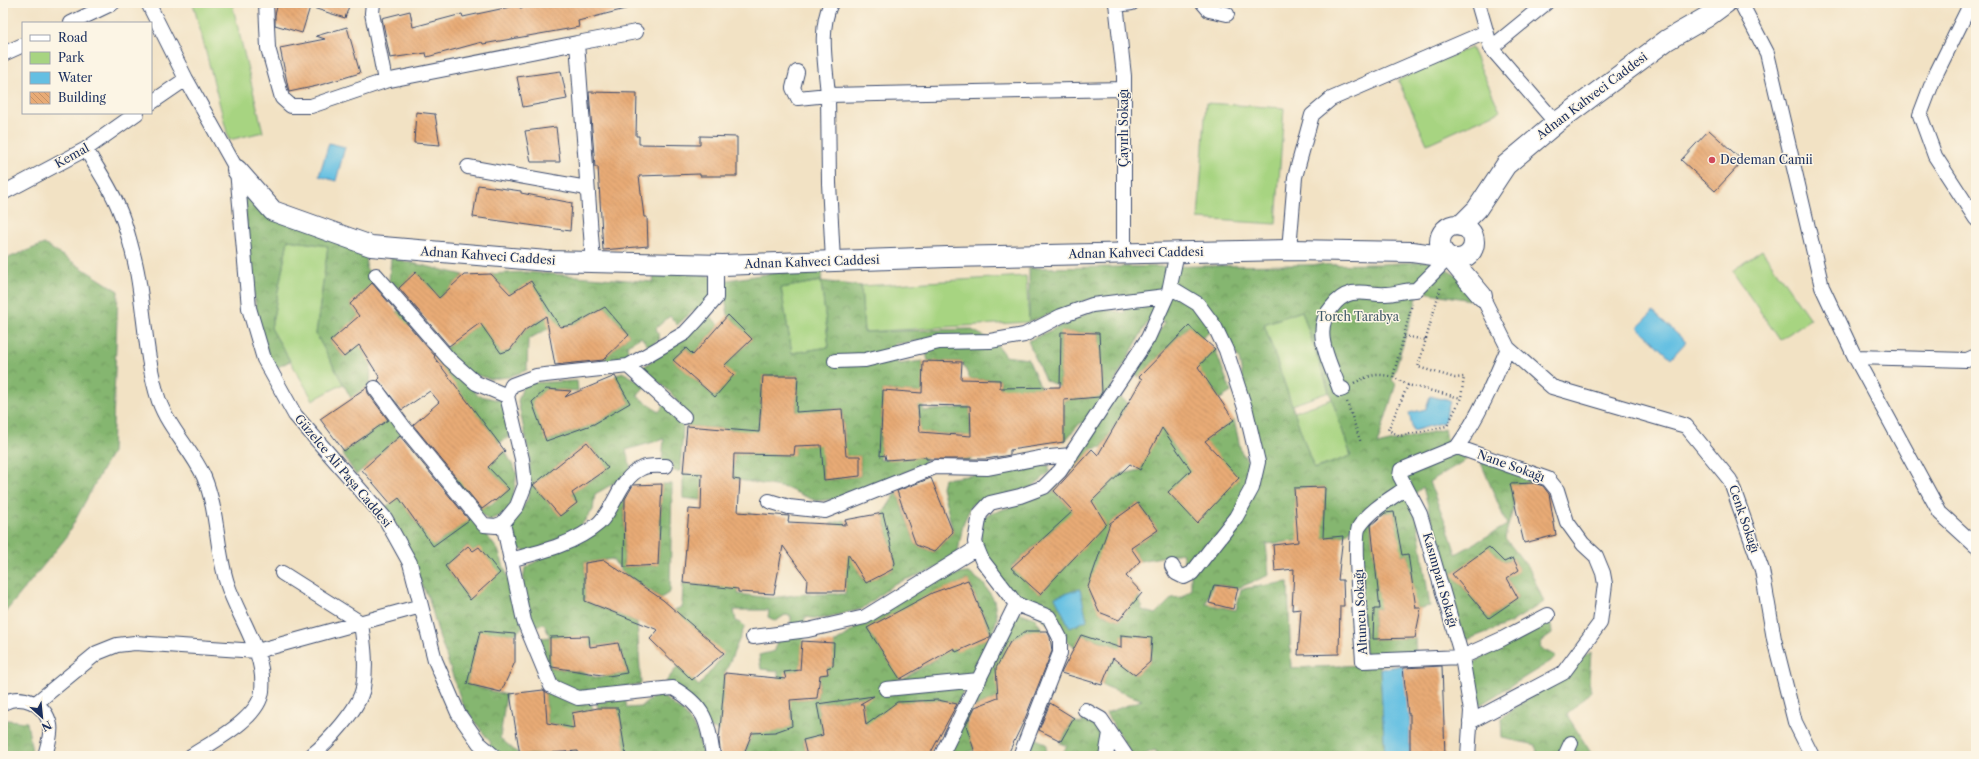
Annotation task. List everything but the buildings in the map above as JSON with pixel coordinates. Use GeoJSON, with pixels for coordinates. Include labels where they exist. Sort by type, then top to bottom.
{"type":"FeatureCollection","features":[{"type":"Feature","properties":{"kind":"main road","name":"Adnan Kahveci Caddesi"},"geometry":{"type":"LineString","coordinates":[[1468,237],[1477,209],[1506,165],[1556,123],[1667,40],[1702,10],[1726,3]]}},
{"type":"Feature","properties":{"kind":"main road","name":"Adnan Kahveci Caddesi"},"geometry":{"type":"LineString","coordinates":[[237,170],[273,210],[371,246],[548,261],[716,265],[1124,253],[1289,250],[1447,253]]}},
{"type":"Feature","properties":{"kind":"main road"},"geometry":{"type":"LineString","coordinates":[[1468,237],[1448,228],[1444,232],[1447,253],[1482,296]]}},
{"type":"Feature","properties":{"kind":"main road"},"geometry":{"type":"LineString","coordinates":[[1447,253],[1463,258],[1468,237]]}},
{"type":"Feature","properties":{"kind":"main road"},"geometry":{"type":"LineString","coordinates":[[1468,237],[1482,296]]}},
{"type":"Feature","properties":{"kind":"street"},"geometry":{"type":"LineString","coordinates":[[73,22],[113,3]]}},
{"type":"Feature","properties":{"kind":"street","name":"Güzelce Ali Paşa Caddesi"},"geometry":{"type":"LineString","coordinates":[[148,3],[186,79],[237,170],[249,308],[264,359],[295,415],[385,518],[410,563],[435,660],[458,713],[479,743],[494,756]]}},
{"type":"Feature","properties":{"kind":"street"},"geometry":{"type":"LineString","coordinates":[[266,3],[268,48],[282,98],[291,106],[311,106],[385,81],[636,32]]}},
{"type":"Feature","properties":{"kind":"street"},"geometry":{"type":"LineString","coordinates":[[373,3],[372,13],[385,81]]}},
{"type":"Feature","properties":{"kind":"street"},"geometry":{"type":"LineString","coordinates":[[831,3],[826,17],[825,29],[828,95],[829,183],[833,261]]}},
{"type":"Feature","properties":{"kind":"street"},"geometry":{"type":"LineString","coordinates":[[1116,4],[1132,3]]}},
{"type":"Feature","properties":{"kind":"street"},"geometry":{"type":"LineString","coordinates":[[1203,3],[1209,10],[1227,14]]}},
{"type":"Feature","properties":{"kind":"street"},"geometry":{"type":"LineString","coordinates":[[1478,3],[1491,48],[1556,123]]}},
{"type":"Feature","properties":{"kind":"street"},"geometry":{"type":"LineString","coordinates":[[1491,48],[1546,3]]}},
{"type":"Feature","properties":{"kind":"street"},"geometry":{"type":"LineString","coordinates":[[1741,3],[1767,53],[1822,287],[1855,357],[1940,513],[1976,546]]}},
{"type":"Feature","properties":{"kind":"street","name":"Çayırlı Sokağı"},"geometry":{"type":"LineString","coordinates":[[1116,4],[1124,89],[1124,253]]}},
{"type":"Feature","properties":{"kind":"street"},"geometry":{"type":"LineString","coordinates":[[1972,6],[1934,78],[1920,115],[1935,156],[1976,219]]}},
{"type":"Feature","properties":{"kind":"street"},"geometry":{"type":"LineString","coordinates":[[1289,250],[1295,177],[1312,114],[1331,99],[1486,32]]}},
{"type":"Feature","properties":{"kind":"street"},"geometry":{"type":"LineString","coordinates":[[577,43],[593,262]]}},
{"type":"Feature","properties":{"kind":"street"},"geometry":{"type":"LineString","coordinates":[[3,54],[22,45]]}},
{"type":"Feature","properties":{"kind":"street"},"geometry":{"type":"LineString","coordinates":[[797,72],[793,88],[798,98],[828,95],[1124,89]]}},
{"type":"Feature","properties":{"kind":"street"},"geometry":{"type":"LineString","coordinates":[[152,102],[186,79]]}},
{"type":"Feature","properties":{"kind":"street","name":"Kemal"},"geometry":{"type":"LineString","coordinates":[[3,193],[86,149],[136,114]]}},
{"type":"Feature","properties":{"kind":"street"},"geometry":{"type":"LineString","coordinates":[[86,149],[119,208],[138,275],[152,375],[159,402],[204,478],[211,501],[224,573],[232,598],[257,651],[262,674],[262,692],[256,707],[241,723],[191,756]]}},
{"type":"Feature","properties":{"kind":"street"},"geometry":{"type":"LineString","coordinates":[[468,167],[587,188]]}},
{"type":"Feature","properties":{"kind":"street"},"geometry":{"type":"LineString","coordinates":[[1020,756],[1060,653],[1060,638],[1049,617],[1016,604],[982,560],[974,542],[977,523],[980,514],[990,503],[1020,496],[1044,487],[1060,471],[1148,338],[1168,292],[1177,252]]}},
{"type":"Feature","properties":{"kind":"street"},"geometry":{"type":"LineString","coordinates":[[1342,389],[1340,390],[1322,340],[1321,330],[1327,312],[1338,299],[1350,294],[1369,292],[1386,294],[1403,290],[1416,290],[1430,276],[1447,253]]}},
{"type":"Feature","properties":{"kind":"street"},"geometry":{"type":"LineString","coordinates":[[375,388],[402,426],[484,525],[496,526],[503,522],[517,506],[525,485],[522,459],[507,396],[512,385],[536,376],[628,366],[685,332],[698,319],[716,298],[716,265]]}},
{"type":"Feature","properties":{"kind":"street"},"geometry":{"type":"LineString","coordinates":[[376,275],[449,359],[476,383],[507,396]]}},
{"type":"Feature","properties":{"kind":"street"},"geometry":{"type":"LineString","coordinates":[[835,362],[865,360],[939,342],[990,341],[1024,335],[1061,316],[1092,305],[1168,292],[1198,304],[1215,327],[1226,350],[1246,411],[1258,462],[1252,488],[1236,517],[1192,573],[1184,577],[1176,573],[1172,566]]}},
{"type":"Feature","properties":{"kind":"street","name":"Cenk Sokağı"},"geometry":{"type":"LineString","coordinates":[[1482,296],[1508,348],[1552,388],[1686,426],[1730,480],[1762,570],[1774,638],[1795,722],[1812,756]]}},
{"type":"Feature","properties":{"kind":"street"},"geometry":{"type":"LineString","coordinates":[[1457,447],[1470,429],[1483,406],[1508,348]]}},
{"type":"Feature","properties":{"kind":"street"},"geometry":{"type":"LineString","coordinates":[[1855,357],[1967,360],[1976,356]]}},
{"type":"Feature","properties":{"kind":"street"},"geometry":{"type":"LineString","coordinates":[[628,366],[684,417]]}},
{"type":"Feature","properties":{"kind":"street","name":"Kasımpatı Sokağı"},"geometry":{"type":"LineString","coordinates":[[1457,447],[1401,470],[1400,476],[1420,514],[1462,657],[1471,711],[1468,756]]}},
{"type":"Feature","properties":{"kind":"street","name":"Nane Sokağı"},"geometry":{"type":"LineString","coordinates":[[1457,447],[1548,479],[1557,490],[1567,522],[1583,544],[1596,556],[1603,573],[1605,584],[1600,623],[1563,673],[1470,722]]}},
{"type":"Feature","properties":{"kind":"street"},"geometry":{"type":"LineString","coordinates":[[769,501],[789,507],[824,511],[935,466],[988,468],[1040,458],[1071,455]]}},
{"type":"Feature","properties":{"kind":"street"},"geometry":{"type":"LineString","coordinates":[[510,560],[547,551],[584,534],[600,522],[630,476],[643,468],[666,466]]}},
{"type":"Feature","properties":{"kind":"street","name":"Altuncu Sokağı"},"geometry":{"type":"LineString","coordinates":[[1406,488],[1370,513],[1358,528],[1359,610],[1363,661],[1462,657],[1502,639],[1548,615]]}},
{"type":"Feature","properties":{"kind":"street"},"geometry":{"type":"LineString","coordinates":[[503,522],[524,621],[551,686],[578,698],[673,688],[684,694],[701,710],[707,723],[713,756]]}},
{"type":"Feature","properties":{"kind":"street"},"geometry":{"type":"LineString","coordinates":[[753,637],[808,630],[865,617],[977,548]]}},
{"type":"Feature","properties":{"kind":"street"},"geometry":{"type":"LineString","coordinates":[[282,573],[361,623],[366,656],[363,689],[348,717],[326,744],[312,756]]}},
{"type":"Feature","properties":{"kind":"street"},"geometry":{"type":"LineString","coordinates":[[941,756],[1016,604]]}},
{"type":"Feature","properties":{"kind":"street"},"geometry":{"type":"LineString","coordinates":[[36,703],[97,653],[116,645],[135,643],[257,651],[421,606]]}},
{"type":"Feature","properties":{"kind":"street"},"geometry":{"type":"LineString","coordinates":[[886,689],[979,680]]}},
{"type":"Feature","properties":{"kind":"street"},"geometry":{"type":"LineString","coordinates":[[3,703],[23,698],[36,703],[45,714],[50,725],[45,756]]}},
{"type":"Feature","properties":{"kind":"street"},"geometry":{"type":"LineString","coordinates":[[1085,710],[1101,719],[1126,756]]}},
{"type":"Feature","properties":{"kind":"street"},"geometry":{"type":"LineString","coordinates":[[1106,756],[1110,733]]}},
{"type":"Feature","properties":{"kind":"path"},"geometry":{"type":"LineString","coordinates":[[1408,385],[1388,430],[1400,436],[1448,426],[1461,398],[1464,377],[1455,378],[1418,367],[1442,282],[1430,276]]}},
{"type":"Feature","properties":{"kind":"path"},"geometry":{"type":"LineString","coordinates":[[1393,377],[1416,290]]}},
{"type":"Feature","properties":{"kind":"path"},"geometry":{"type":"LineString","coordinates":[[1404,336],[1426,340]]}},
{"type":"Feature","properties":{"kind":"path"},"geometry":{"type":"LineString","coordinates":[[1361,443],[1342,389],[1370,374],[1393,377],[1408,385],[1461,398]]}},
{"type":"Feature","properties":{"kind":"green space"},"geometry":{"type":"Polygon","coordinates":[[[193,3],[232,3],[263,132],[229,140],[193,3]]]}},
{"type":"Feature","properties":{"kind":"green space"},"geometry":{"type":"Polygon","coordinates":[[[1471,47],[1500,111],[1427,144],[1398,80],[1471,47]]]}},
{"type":"Feature","properties":{"kind":"green space"},"geometry":{"type":"Polygon","coordinates":[[[1206,103],[1284,108],[1276,224],[1198,219],[1206,103]]]}},
{"type":"Feature","properties":{"kind":"green space"},"geometry":{"type":"Polygon","coordinates":[[[249,191],[367,254],[366,269],[377,279],[350,304],[359,316],[330,341],[344,357],[403,307],[413,323],[371,363],[370,385],[351,398],[316,334],[328,246],[288,240],[271,328],[290,361],[274,369],[259,326],[249,263],[244,195],[249,191]]]}},
{"type":"Feature","properties":{"kind":"green space"},"geometry":{"type":"Polygon","coordinates":[[[288,240],[328,246],[316,334],[343,384],[313,400],[271,328],[288,240]]]}},
{"type":"Feature","properties":{"kind":"green space"},"geometry":{"type":"Polygon","coordinates":[[[44,244],[118,291],[112,452],[65,539],[3,615],[3,260],[44,244]]]}},
{"type":"Feature","properties":{"kind":"green space"},"geometry":{"type":"Polygon","coordinates":[[[1762,250],[1810,319],[1780,340],[1732,271],[1762,250]]]}},
{"type":"Feature","properties":{"kind":"green space"},"geometry":{"type":"Polygon","coordinates":[[[391,258],[464,275],[439,298],[416,272],[398,289],[389,281],[391,258]]]}},
{"type":"Feature","properties":{"kind":"green space","name":"Torch Tarabya"},"geometry":{"type":"Polygon","coordinates":[[[1432,261],[1460,278],[1470,300],[1419,291],[1392,380],[1396,384],[1377,445],[1445,429],[1448,445],[1467,459],[1429,482],[1447,526],[1456,554],[1507,525],[1479,458],[1546,482],[1511,484],[1513,493],[1513,507],[1505,538],[1530,570],[1544,602],[1510,623],[1464,641],[1423,487],[1413,495],[1430,606],[1421,608],[1374,609],[1373,639],[1415,638],[1416,658],[1380,665],[1385,756],[1158,756],[1155,750],[1141,756],[1132,756],[1106,713],[1142,700],[1102,685],[1116,646],[1081,635],[1075,647],[979,565],[982,517],[1054,491],[1050,487],[1091,431],[1081,422],[1064,442],[1064,400],[1102,396],[1099,333],[1061,332],[1060,387],[1045,380],[1028,341],[1099,308],[1125,313],[1121,299],[1089,299],[1029,322],[1029,268],[1383,264],[1432,261]],[[1302,311],[1264,324],[1314,469],[1351,456],[1302,311]],[[1212,312],[1212,330],[1202,338],[1189,326],[1139,377],[1133,372],[1165,322],[1150,318],[1110,390],[1128,403],[1102,447],[1092,449],[1054,491],[1088,528],[1092,501],[1118,475],[1140,470],[1160,425],[1182,457],[1234,420],[1241,451],[1255,472],[1250,417],[1239,359],[1212,312]],[[1325,487],[1294,488],[1297,519],[1324,518],[1325,487]],[[1138,503],[1110,523],[1099,612],[1119,620],[1139,596],[1142,610],[1156,614],[1172,598],[1182,597],[1191,590],[1191,575],[1185,565],[1182,553],[1140,561],[1131,548],[1158,530],[1138,503]],[[1394,512],[1371,514],[1372,545],[1399,542],[1394,512]],[[1060,523],[1011,567],[1040,594],[1085,546],[1060,523]],[[1354,527],[1343,536],[1266,544],[1269,575],[1238,588],[1213,584],[1206,604],[1236,610],[1241,589],[1288,582],[1291,668],[1366,665],[1354,527]],[[1489,548],[1452,574],[1489,618],[1518,598],[1507,578],[1519,569],[1513,558],[1504,562],[1489,548]],[[1408,554],[1375,558],[1379,594],[1413,589],[1408,554]],[[1152,638],[1121,664],[1135,675],[1150,662],[1152,638]]]}},
{"type":"Feature","properties":{"kind":"green space"},"geometry":{"type":"Polygon","coordinates":[[[824,265],[821,281],[861,286],[864,332],[970,329],[995,342],[1005,356],[1028,359],[1041,388],[1000,389],[1000,380],[970,379],[962,362],[928,361],[925,348],[919,341],[894,344],[898,364],[923,361],[923,411],[970,407],[971,461],[962,460],[964,435],[929,433],[924,463],[853,500],[835,499],[816,501],[786,488],[733,479],[736,430],[687,426],[680,406],[675,399],[665,387],[641,369],[700,323],[694,310],[677,325],[670,316],[656,328],[660,339],[649,347],[641,337],[627,345],[629,357],[599,364],[629,335],[605,307],[573,325],[548,329],[528,339],[527,370],[509,377],[490,379],[462,371],[477,395],[507,402],[509,437],[499,443],[480,418],[442,450],[488,507],[509,489],[488,467],[505,451],[517,473],[513,498],[508,511],[490,521],[483,516],[431,449],[451,435],[444,372],[398,406],[390,392],[436,355],[473,328],[505,298],[484,328],[501,353],[510,350],[525,330],[551,313],[531,282],[510,294],[491,274],[525,272],[653,282],[655,267],[683,266],[722,281],[824,265]],[[821,281],[781,288],[792,353],[829,347],[821,281]],[[715,297],[709,315],[719,325],[693,355],[686,348],[673,360],[715,397],[733,375],[724,366],[752,339],[728,315],[725,297],[715,297]],[[763,376],[757,454],[794,455],[798,376],[763,376]],[[883,390],[880,460],[921,457],[918,393],[883,390]],[[842,409],[805,412],[805,445],[845,443],[842,409]],[[860,456],[822,458],[824,480],[860,476],[860,456]]]}},
{"type":"Feature","properties":{"kind":"green space"},"geometry":{"type":"Polygon","coordinates":[[[1026,276],[1029,322],[864,332],[861,286],[1026,276]]]}},
{"type":"Feature","properties":{"kind":"green space"},"geometry":{"type":"Polygon","coordinates":[[[821,281],[829,347],[792,353],[781,288],[821,281]]]}},
{"type":"Feature","properties":{"kind":"green space"},"geometry":{"type":"Polygon","coordinates":[[[1302,311],[1329,392],[1292,405],[1264,324],[1302,311]]]}},
{"type":"Feature","properties":{"kind":"green space"},"geometry":{"type":"Polygon","coordinates":[[[1215,349],[1231,392],[1220,399],[1208,383],[1167,398],[1215,349]]]}},
{"type":"Feature","properties":{"kind":"green space"},"geometry":{"type":"Polygon","coordinates":[[[622,372],[646,385],[637,396],[659,412],[668,399],[678,407],[683,428],[680,471],[674,471],[672,462],[662,461],[664,439],[626,450],[631,469],[616,482],[595,494],[593,510],[578,529],[560,536],[546,546],[527,552],[513,546],[510,533],[517,516],[528,499],[530,459],[518,401],[524,383],[577,381],[578,391],[546,389],[532,402],[547,441],[594,424],[630,403],[615,376],[622,372]],[[587,442],[533,485],[560,516],[576,503],[572,493],[608,468],[587,442]]]}},
{"type":"Feature","properties":{"kind":"green space"},"geometry":{"type":"Polygon","coordinates":[[[1332,399],[1351,456],[1314,469],[1294,412],[1332,399]]]}},
{"type":"Feature","properties":{"kind":"green space"},"geometry":{"type":"Polygon","coordinates":[[[392,417],[404,432],[356,475],[342,453],[392,417]]]}},
{"type":"Feature","properties":{"kind":"green space"},"geometry":{"type":"Polygon","coordinates":[[[1049,465],[1049,473],[1032,487],[972,504],[963,524],[957,557],[950,563],[894,584],[862,609],[820,619],[805,617],[800,670],[785,672],[790,700],[817,698],[820,675],[828,674],[827,668],[833,666],[834,643],[854,629],[885,602],[913,589],[939,579],[969,573],[983,583],[994,600],[997,618],[992,636],[957,704],[938,700],[897,702],[867,732],[862,697],[817,704],[823,735],[803,740],[807,756],[744,756],[752,733],[776,731],[792,726],[791,708],[779,704],[778,671],[761,669],[759,655],[775,651],[778,632],[791,625],[791,616],[785,615],[776,621],[768,617],[769,610],[734,610],[736,621],[745,626],[725,673],[720,731],[710,728],[665,683],[678,666],[699,686],[724,654],[674,610],[682,607],[683,583],[721,587],[731,512],[752,513],[738,594],[770,598],[803,594],[845,594],[846,571],[830,524],[845,520],[859,573],[866,583],[893,569],[895,563],[883,513],[897,492],[916,545],[934,552],[953,532],[942,487],[944,479],[1049,465]],[[968,580],[932,594],[956,651],[992,636],[968,580]],[[913,604],[867,628],[901,680],[941,656],[913,604]]]}},
{"type":"Feature","properties":{"kind":"green space"},"geometry":{"type":"Polygon","coordinates":[[[683,473],[702,474],[701,500],[683,498],[683,473]]]}},
{"type":"Feature","properties":{"kind":"green space"},"geometry":{"type":"Polygon","coordinates":[[[429,474],[441,489],[409,513],[434,546],[472,517],[498,550],[525,625],[515,634],[480,632],[467,684],[506,695],[500,738],[520,755],[561,752],[560,725],[547,723],[545,689],[567,702],[590,701],[593,709],[572,713],[579,756],[484,756],[491,743],[463,706],[439,635],[429,599],[418,577],[398,527],[383,509],[429,474]],[[467,546],[445,566],[470,600],[479,547],[473,551],[467,546]]]}},
{"type":"Feature","properties":{"kind":"green space"},"geometry":{"type":"Polygon","coordinates":[[[662,484],[672,484],[670,592],[661,598],[625,574],[612,559],[585,563],[585,601],[637,622],[641,684],[579,694],[556,684],[532,639],[550,637],[544,624],[530,627],[521,595],[525,568],[587,531],[625,486],[624,567],[658,565],[662,484]],[[550,637],[550,667],[580,672],[598,678],[627,673],[618,643],[590,647],[550,637]]]}},
{"type":"Feature","properties":{"kind":"green space"},"geometry":{"type":"Polygon","coordinates":[[[1015,611],[1035,618],[1043,631],[1026,631],[1010,642],[998,698],[971,708],[966,723],[974,750],[960,756],[942,756],[1015,611]]]}},
{"type":"Feature","properties":{"kind":"green space"},"geometry":{"type":"Polygon","coordinates":[[[1550,614],[1552,634],[1542,641],[1540,648],[1556,656],[1551,661],[1480,705],[1472,664],[1550,614]]]}},
{"type":"Feature","properties":{"kind":"green space"},"geometry":{"type":"Polygon","coordinates":[[[1591,652],[1589,682],[1591,690],[1567,715],[1593,756],[1537,756],[1536,745],[1502,738],[1501,718],[1591,652]]]}},
{"type":"Feature","properties":{"kind":"green space"},"geometry":{"type":"Polygon","coordinates":[[[658,693],[685,714],[697,732],[703,756],[626,756],[618,708],[598,708],[596,701],[625,698],[627,708],[641,707],[658,693]]]}},
{"type":"Feature","properties":{"kind":"green space"},"geometry":{"type":"Polygon","coordinates":[[[1087,713],[1103,738],[1100,756],[1061,756],[1067,746],[1060,743],[1073,721],[1081,724],[1087,713]]]}},
{"type":"Feature","properties":{"kind":"green space"},"geometry":{"type":"Polygon","coordinates":[[[7,720],[27,722],[32,752],[30,756],[3,756],[3,725],[7,720]]]}},
{"type":"Feature","properties":{"kind":"green space"},"geometry":{"type":"Polygon","coordinates":[[[1032,736],[1047,745],[1046,752],[1050,756],[1018,756],[1032,736]]]}},
{"type":"Feature","properties":{"kind":"water"},"geometry":{"type":"Polygon","coordinates":[[[329,143],[345,147],[336,181],[319,176],[329,143]]]}},
{"type":"Feature","properties":{"kind":"water"},"geometry":{"type":"Polygon","coordinates":[[[1653,312],[1686,342],[1671,358],[1638,327],[1653,312]]]}},
{"type":"Feature","properties":{"kind":"water"},"geometry":{"type":"Polygon","coordinates":[[[1430,396],[1450,401],[1444,422],[1413,431],[1409,413],[1426,409],[1430,396]]]}},
{"type":"Feature","properties":{"kind":"water"},"geometry":{"type":"Polygon","coordinates":[[[1080,589],[1087,620],[1070,628],[1055,597],[1080,589]]]}},
{"type":"Feature","properties":{"kind":"water"},"geometry":{"type":"Polygon","coordinates":[[[1403,665],[1410,723],[1410,756],[1385,756],[1380,669],[1403,665]]]}},
{"type":"Feature","properties":{"kind":"place","name":"Dedeman Camii"},"geometry":{"type":"Point","coordinates":[1712,160]}}]}
